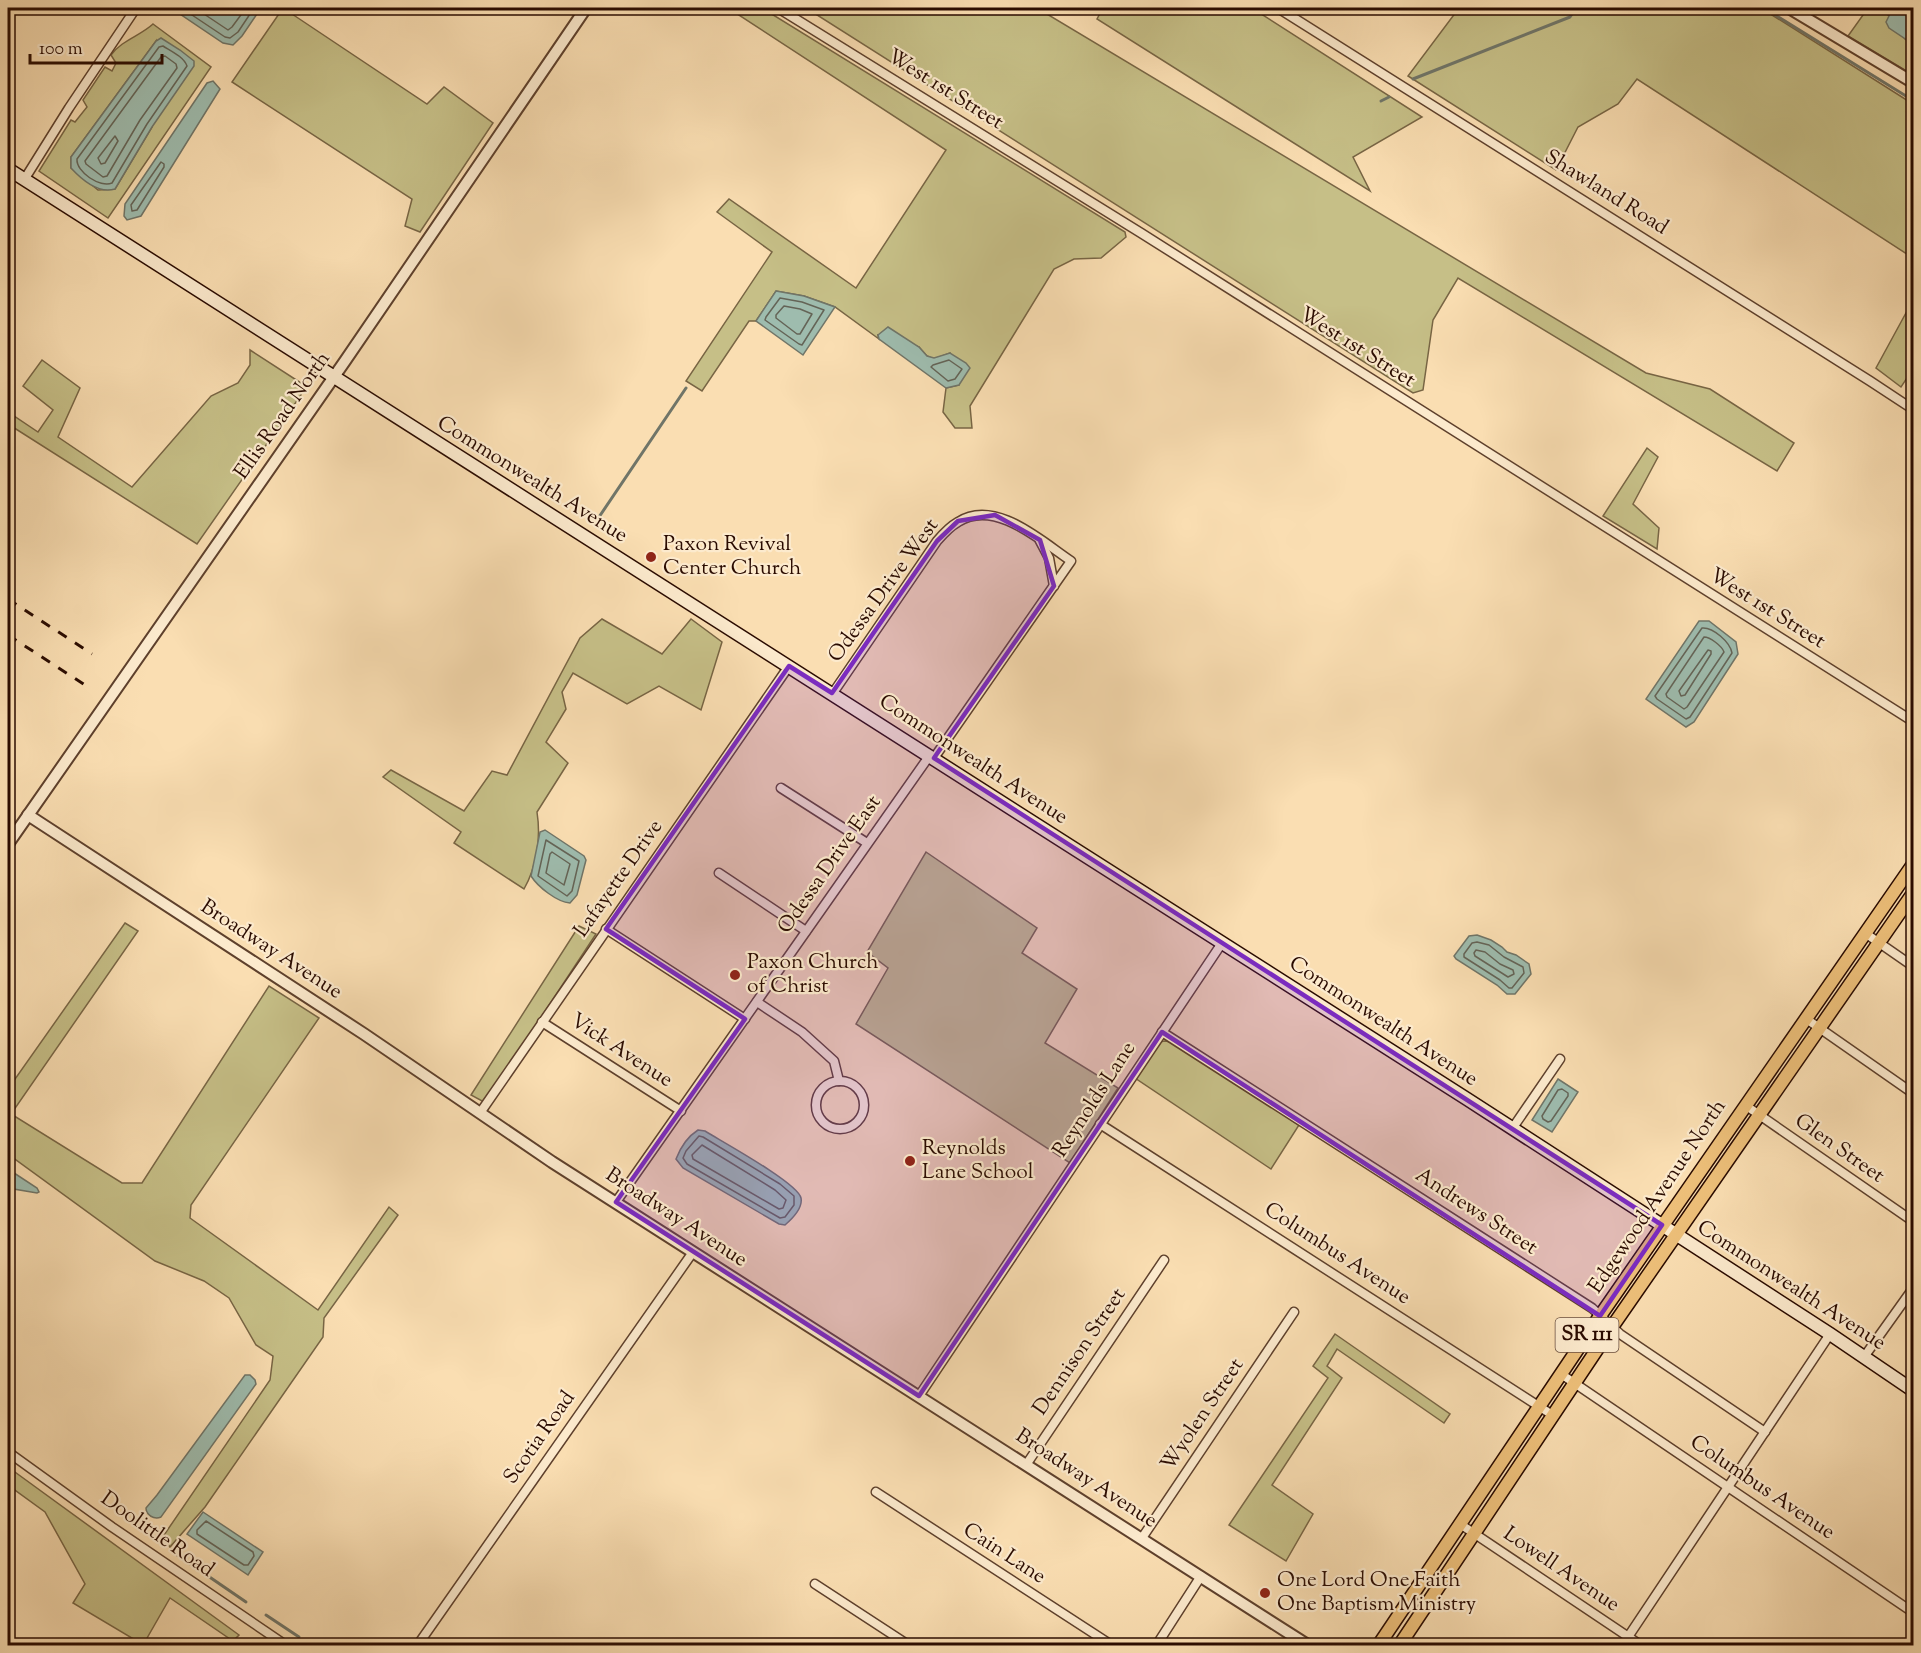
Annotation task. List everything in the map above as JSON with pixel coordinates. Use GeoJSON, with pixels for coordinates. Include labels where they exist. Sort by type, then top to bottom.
{"type":"FeatureCollection","features":[{"type":"Feature","properties":{"kind":"main road","name":"Commonwealth Avenue"},"geometry":{"type":"LineString","coordinates":[[8,169],[1662,1225],[1914,1391]]}},
{"type":"Feature","properties":{"kind":"main road","name":"Edgewood Avenue North"},"geometry":{"type":"LineString","coordinates":[[1378,1646],[1662,1225],[1914,863]]}},
{"type":"Feature","properties":{"kind":"main road","name":"Edgewood Avenue North"},"geometry":{"type":"LineString","coordinates":[[1399,1646],[1612,1327],[1914,892]]}},
{"type":"Feature","properties":{"kind":"street"},"geometry":{"type":"LineString","coordinates":[[24,180],[136,8]]}},
{"type":"Feature","properties":{"kind":"street","name":"Ellis Road North"},"geometry":{"type":"LineString","coordinates":[[8,844],[586,8]]}},
{"type":"Feature","properties":{"kind":"street","name":"West 1st Street"},"geometry":{"type":"LineString","coordinates":[[778,8],[1150,238],[1914,722]]}},
{"type":"Feature","properties":{"kind":"street","name":"Shawland Road"},"geometry":{"type":"LineString","coordinates":[[1278,8],[1914,410]]}},
{"type":"Feature","properties":{"kind":"street"},"geometry":{"type":"LineString","coordinates":[[1789,8],[1914,83]]}},
{"type":"Feature","properties":{"kind":"street","name":"Odessa Drive West"},"geometry":{"type":"LineString","coordinates":[[832,693],[937,541],[948,529],[969,516],[995,515],[1013,522],[1040,540]]}},
{"type":"Feature","properties":{"kind":"street"},"geometry":{"type":"LineString","coordinates":[[1040,540],[1049,558],[1054,586]]}},
{"type":"Feature","properties":{"kind":"street","name":"Odessa Drive East"},"geometry":{"type":"LineString","coordinates":[[616,1202],[867,843],[932,757],[1071,561],[1040,540]]}},
{"type":"Feature","properties":{"kind":"street","name":"Lafayette Drive"},"geometry":{"type":"LineString","coordinates":[[480,1113],[789,666]]}},
{"type":"Feature","properties":{"kind":"street"},"geometry":{"type":"LineString","coordinates":[[781,788],[867,843]]}},
{"type":"Feature","properties":{"kind":"street","name":"Broadway Avenue"},"geometry":{"type":"LineString","coordinates":[[28,815],[345,1021],[480,1113],[693,1252],[1309,1646]]}},
{"type":"Feature","properties":{"kind":"street"},"geometry":{"type":"LineString","coordinates":[[719,873],[806,931]]}},
{"type":"Feature","properties":{"kind":"street"},"geometry":{"type":"LineString","coordinates":[[606,928],[745,1019]]}},
{"type":"Feature","properties":{"kind":"street"},"geometry":{"type":"LineString","coordinates":[[1865,933],[1914,967]]}},
{"type":"Feature","properties":{"kind":"street","name":"Reynolds Lane"},"geometry":{"type":"LineString","coordinates":[[919,1396],[1222,944]]}},
{"type":"Feature","properties":{"kind":"street"},"geometry":{"type":"LineString","coordinates":[[757,1002],[802,1032],[834,1061],[839,1081]]}},
{"type":"Feature","properties":{"kind":"street"},"geometry":{"type":"LineString","coordinates":[[1805,1018],[1914,1094]]}},
{"type":"Feature","properties":{"kind":"street","name":"Vick Avenue"},"geometry":{"type":"LineString","coordinates":[[542,1022],[681,1111]]}},
{"type":"Feature","properties":{"kind":"street","name":"Andrews Street"},"geometry":{"type":"LineString","coordinates":[[1162,1032],[1587,1305],[1612,1327],[1765,1432]]}},
{"type":"Feature","properties":{"kind":"street"},"geometry":{"type":"LineString","coordinates":[[1512,1129],[1560,1059]]}},
{"type":"Feature","properties":{"kind":"street"},"geometry":{"type":"LineString","coordinates":[[839,1081],[853,1084],[859,1090],[865,1106],[859,1121],[845,1130],[837,1130],[823,1123],[816,1109],[818,1094],[829,1083],[839,1081]]}},
{"type":"Feature","properties":{"kind":"street","name":"Glen Street"},"geometry":{"type":"LineString","coordinates":[[1745,1105],[1914,1222]]}},
{"type":"Feature","properties":{"kind":"street","name":"Columbus Avenue"},"geometry":{"type":"LineString","coordinates":[[1100,1124],[1554,1416]]}},
{"type":"Feature","properties":{"kind":"street","name":"Scotia Road"},"geometry":{"type":"LineString","coordinates":[[417,1646],[693,1252]]}},
{"type":"Feature","properties":{"kind":"street","name":"Dennison Street"},"geometry":{"type":"LineString","coordinates":[[1026,1464],[1164,1260]]}},
{"type":"Feature","properties":{"kind":"street"},"geometry":{"type":"LineString","coordinates":[[1864,1357],[1914,1287]]}},
{"type":"Feature","properties":{"kind":"street","name":"Wyolen Street"},"geometry":{"type":"LineString","coordinates":[[1142,1538],[1294,1312]]}},
{"type":"Feature","properties":{"kind":"street"},"geometry":{"type":"LineString","coordinates":[[1622,1646],[1830,1334]]}},
{"type":"Feature","properties":{"kind":"street","name":"Columbus Avenue"},"geometry":{"type":"LineString","coordinates":[[1561,1374],[1914,1613]]}},
{"type":"Feature","properties":{"kind":"street","name":"Doolittle Road"},"geometry":{"type":"LineString","coordinates":[[8,1452],[112,1527],[287,1646]]}},
{"type":"Feature","properties":{"kind":"street","name":"Cain Lane"},"geometry":{"type":"LineString","coordinates":[[876,1492],[1113,1646]]}},
{"type":"Feature","properties":{"kind":"street","name":"Lowell Avenue"},"geometry":{"type":"LineString","coordinates":[[1460,1524],[1642,1646]]}},
{"type":"Feature","properties":{"kind":"street"},"geometry":{"type":"LineString","coordinates":[[1156,1646],[1201,1576]]}},
{"type":"Feature","properties":{"kind":"street"},"geometry":{"type":"LineString","coordinates":[[815,1584],[910,1646]]}},
{"type":"Feature","properties":{"kind":"highlighted area"},"geometry":{"type":"Polygon","coordinates":[[[995,515],[1040,540],[1054,586],[934,758],[1662,1225],[1600,1316],[1162,1032],[919,1396],[616,1202],[745,1019],[606,929],[789,666],[832,693],[937,541],[958,521],[995,515]]]}},
{"type":"Feature","properties":{"kind":"shaded area"},"geometry":{"type":"Polygon","coordinates":[[[283,8],[427,104],[444,87],[493,123],[420,232],[405,226],[412,199],[232,82],[283,8]]]}},
{"type":"Feature","properties":{"kind":"shaded area"},"geometry":{"type":"Polygon","coordinates":[[[728,8],[762,8],[1125,232],[1126,237],[1101,258],[1074,259],[1054,269],[970,406],[972,428],[955,428],[943,412],[946,388],[959,385],[950,353],[934,359],[927,356],[919,347],[878,335],[879,339],[835,307],[804,296],[776,291],[756,321],[749,321],[702,391],[686,381],[772,252],[717,212],[729,199],[856,288],[946,150],[728,8]]]}},
{"type":"Feature","properties":{"kind":"shaded area"},"geometry":{"type":"Polygon","coordinates":[[[806,8],[1037,8],[1646,373],[1710,389],[1794,443],[1777,471],[1458,278],[1433,320],[1423,390],[1413,393],[806,8]]]}},
{"type":"Feature","properties":{"kind":"shaded area"},"geometry":{"type":"Polygon","coordinates":[[[1103,8],[1252,8],[1422,117],[1353,157],[1370,191],[1097,19],[1103,8]]]}},
{"type":"Feature","properties":{"kind":"shaded area"},"geometry":{"type":"Polygon","coordinates":[[[1459,8],[1761,8],[1913,104],[1913,258],[1637,79],[1618,104],[1578,127],[1556,170],[1408,76],[1459,8]]]}},
{"type":"Feature","properties":{"kind":"shaded area"},"geometry":{"type":"Polygon","coordinates":[[[1868,8],[1893,8],[1888,15],[1905,39],[1913,44],[1913,75],[1848,36],[1868,8]]]}},
{"type":"Feature","properties":{"kind":"shaded area"},"geometry":{"type":"Polygon","coordinates":[[[153,24],[211,67],[108,218],[39,171],[71,120],[75,122],[87,107],[83,100],[105,67],[112,71],[116,63],[111,55],[120,46],[153,24]],[[156,41],[71,157],[71,168],[98,190],[115,189],[152,127],[156,41]]]}},
{"type":"Feature","properties":{"kind":"shaded area"},"geometry":{"type":"Polygon","coordinates":[[[1913,300],[1913,369],[1901,387],[1876,368],[1913,300]]]}},
{"type":"Feature","properties":{"kind":"shaded area"},"geometry":{"type":"Polygon","coordinates":[[[250,350],[301,383],[301,395],[197,544],[8,424],[8,412],[38,432],[53,410],[23,386],[42,360],[80,388],[58,437],[132,487],[211,396],[238,383],[250,365],[250,350]]]}},
{"type":"Feature","properties":{"kind":"shaded area"},"geometry":{"type":"Polygon","coordinates":[[[1647,448],[1658,457],[1633,504],[1659,528],[1657,549],[1603,516],[1647,448]]]}},
{"type":"Feature","properties":{"kind":"shaded area"},"geometry":{"type":"Polygon","coordinates":[[[602,619],[662,654],[691,619],[722,642],[701,710],[659,686],[627,704],[573,673],[562,692],[566,709],[546,742],[568,763],[537,812],[537,852],[524,889],[454,843],[461,832],[383,777],[391,770],[464,811],[492,771],[507,775],[580,638],[602,619]]]}},
{"type":"Feature","properties":{"kind":"shaded area"},"geometry":{"type":"Polygon","coordinates":[[[926,852],[1037,928],[1022,953],[1077,989],[1045,1043],[1118,1088],[1070,1163],[856,1024],[888,968],[867,952],[926,852]]]}},
{"type":"Feature","properties":{"kind":"shaded area"},"geometry":{"type":"Polygon","coordinates":[[[125,923],[138,931],[11,1114],[122,1183],[142,1183],[269,986],[319,1018],[191,1205],[190,1218],[318,1310],[389,1207],[398,1215],[324,1318],[323,1337],[205,1507],[170,1547],[162,1538],[270,1380],[273,1356],[256,1345],[229,1298],[204,1281],[155,1261],[8,1154],[8,1089],[125,923]]]}},
{"type":"Feature","properties":{"kind":"shaded area"},"geometry":{"type":"Polygon","coordinates":[[[579,926],[596,934],[487,1099],[482,1101],[471,1095],[579,926]]]}},
{"type":"Feature","properties":{"kind":"shaded area"},"geometry":{"type":"Polygon","coordinates":[[[1159,1042],[1171,1042],[1299,1125],[1271,1169],[1135,1078],[1159,1042]]]}},
{"type":"Feature","properties":{"kind":"shaded area"},"geometry":{"type":"Polygon","coordinates":[[[1335,1334],[1450,1414],[1444,1423],[1337,1349],[1327,1366],[1342,1378],[1272,1485],[1313,1514],[1286,1561],[1229,1525],[1328,1378],[1313,1366],[1335,1334]]]}},
{"type":"Feature","properties":{"kind":"shaded area"},"geometry":{"type":"Polygon","coordinates":[[[8,1467],[239,1635],[233,1641],[170,1598],[143,1645],[135,1645],[137,1641],[73,1603],[85,1584],[45,1512],[8,1485],[8,1467]]]}},
{"type":"Feature","properties":{"kind":"water"},"geometry":{"type":"Polygon","coordinates":[[[179,8],[261,8],[233,45],[223,43],[180,14],[179,8]]]}},
{"type":"Feature","properties":{"kind":"water"},"geometry":{"type":"Polygon","coordinates":[[[1893,8],[1913,8],[1913,44],[1889,28],[1886,22],[1893,8]]]}},
{"type":"Feature","properties":{"kind":"water"},"geometry":{"type":"Polygon","coordinates":[[[161,38],[194,61],[194,66],[152,127],[115,189],[97,188],[71,168],[71,157],[156,41],[161,38]]]}},
{"type":"Feature","properties":{"kind":"water"},"geometry":{"type":"Polygon","coordinates":[[[213,81],[220,89],[141,216],[127,220],[124,216],[125,204],[207,83],[213,81]]]}},
{"type":"Feature","properties":{"kind":"water"},"geometry":{"type":"Polygon","coordinates":[[[776,291],[804,296],[835,307],[803,355],[756,321],[776,291]]]}},
{"type":"Feature","properties":{"kind":"water"},"geometry":{"type":"Polygon","coordinates":[[[888,327],[919,347],[927,356],[934,358],[950,353],[966,363],[970,368],[959,385],[946,388],[879,339],[878,335],[888,327]]]}},
{"type":"Feature","properties":{"kind":"water"},"geometry":{"type":"Polygon","coordinates":[[[1699,621],[1709,621],[1736,642],[1738,654],[1694,722],[1686,727],[1646,699],[1699,621]]]}},
{"type":"Feature","properties":{"kind":"water"},"geometry":{"type":"Polygon","coordinates":[[[545,830],[584,856],[586,860],[577,895],[570,903],[559,900],[548,893],[531,876],[540,832],[545,830]]]}},
{"type":"Feature","properties":{"kind":"water"},"geometry":{"type":"Polygon","coordinates":[[[1477,935],[1491,940],[1529,964],[1531,974],[1515,994],[1507,994],[1454,956],[1469,936],[1477,935]]]}},
{"type":"Feature","properties":{"kind":"water"},"geometry":{"type":"Polygon","coordinates":[[[1558,1079],[1578,1092],[1552,1132],[1532,1120],[1558,1079]]]}},
{"type":"Feature","properties":{"kind":"water"},"geometry":{"type":"Polygon","coordinates":[[[698,1130],[705,1131],[758,1163],[797,1191],[801,1202],[791,1220],[785,1225],[779,1224],[683,1168],[676,1159],[685,1142],[698,1130]]]}},
{"type":"Feature","properties":{"kind":"water"},"geometry":{"type":"Polygon","coordinates":[[[8,1169],[37,1188],[39,1192],[8,1188],[8,1169]]]}},
{"type":"Feature","properties":{"kind":"water"},"geometry":{"type":"Polygon","coordinates":[[[245,1375],[250,1375],[256,1384],[161,1517],[151,1516],[147,1513],[146,1508],[245,1375]]]}},
{"type":"Feature","properties":{"kind":"water"},"geometry":{"type":"Polygon","coordinates":[[[203,1512],[263,1552],[248,1575],[187,1534],[203,1512]]]}},
{"type":"Feature","properties":{"kind":"waterway"},"geometry":{"type":"LineString","coordinates":[[1413,79],[1570,17],[1576,8]]}},
{"type":"Feature","properties":{"kind":"waterway"},"geometry":{"type":"LineString","coordinates":[[1764,8],[1914,101]]}},
{"type":"Feature","properties":{"kind":"waterway"},"geometry":{"type":"LineString","coordinates":[[1381,101],[1389,97]]}},
{"type":"Feature","properties":{"kind":"waterway"},"geometry":{"type":"LineString","coordinates":[[597,520],[686,388]]}},
{"type":"Feature","properties":{"kind":"waterway"},"geometry":{"type":"LineString","coordinates":[[173,1552],[246,1602]]}},
{"type":"Feature","properties":{"kind":"waterway"},"geometry":{"type":"LineString","coordinates":[[266,1615],[299,1637]]}},
{"type":"Feature","properties":{"kind":"railway"},"geometry":{"type":"LineString","coordinates":[[8,599],[92,654]]}},
{"type":"Feature","properties":{"kind":"railway"},"geometry":{"type":"LineString","coordinates":[[8,635],[88,687]]}},
{"type":"Feature","properties":{"kind":"place","name":"Paxon Revival Center Church"},"geometry":{"type":"Point","coordinates":[651,557]}},
{"type":"Feature","properties":{"kind":"place","name":"Paxon Church of Christ"},"geometry":{"type":"Point","coordinates":[735,975]}},
{"type":"Feature","properties":{"kind":"place","name":"Reynolds Lane School"},"geometry":{"type":"Point","coordinates":[910,1161]}},
{"type":"Feature","properties":{"kind":"place","name":"One Lord One Faith One Baptism Ministry"},"geometry":{"type":"Point","coordinates":[1265,1593]}}]}
